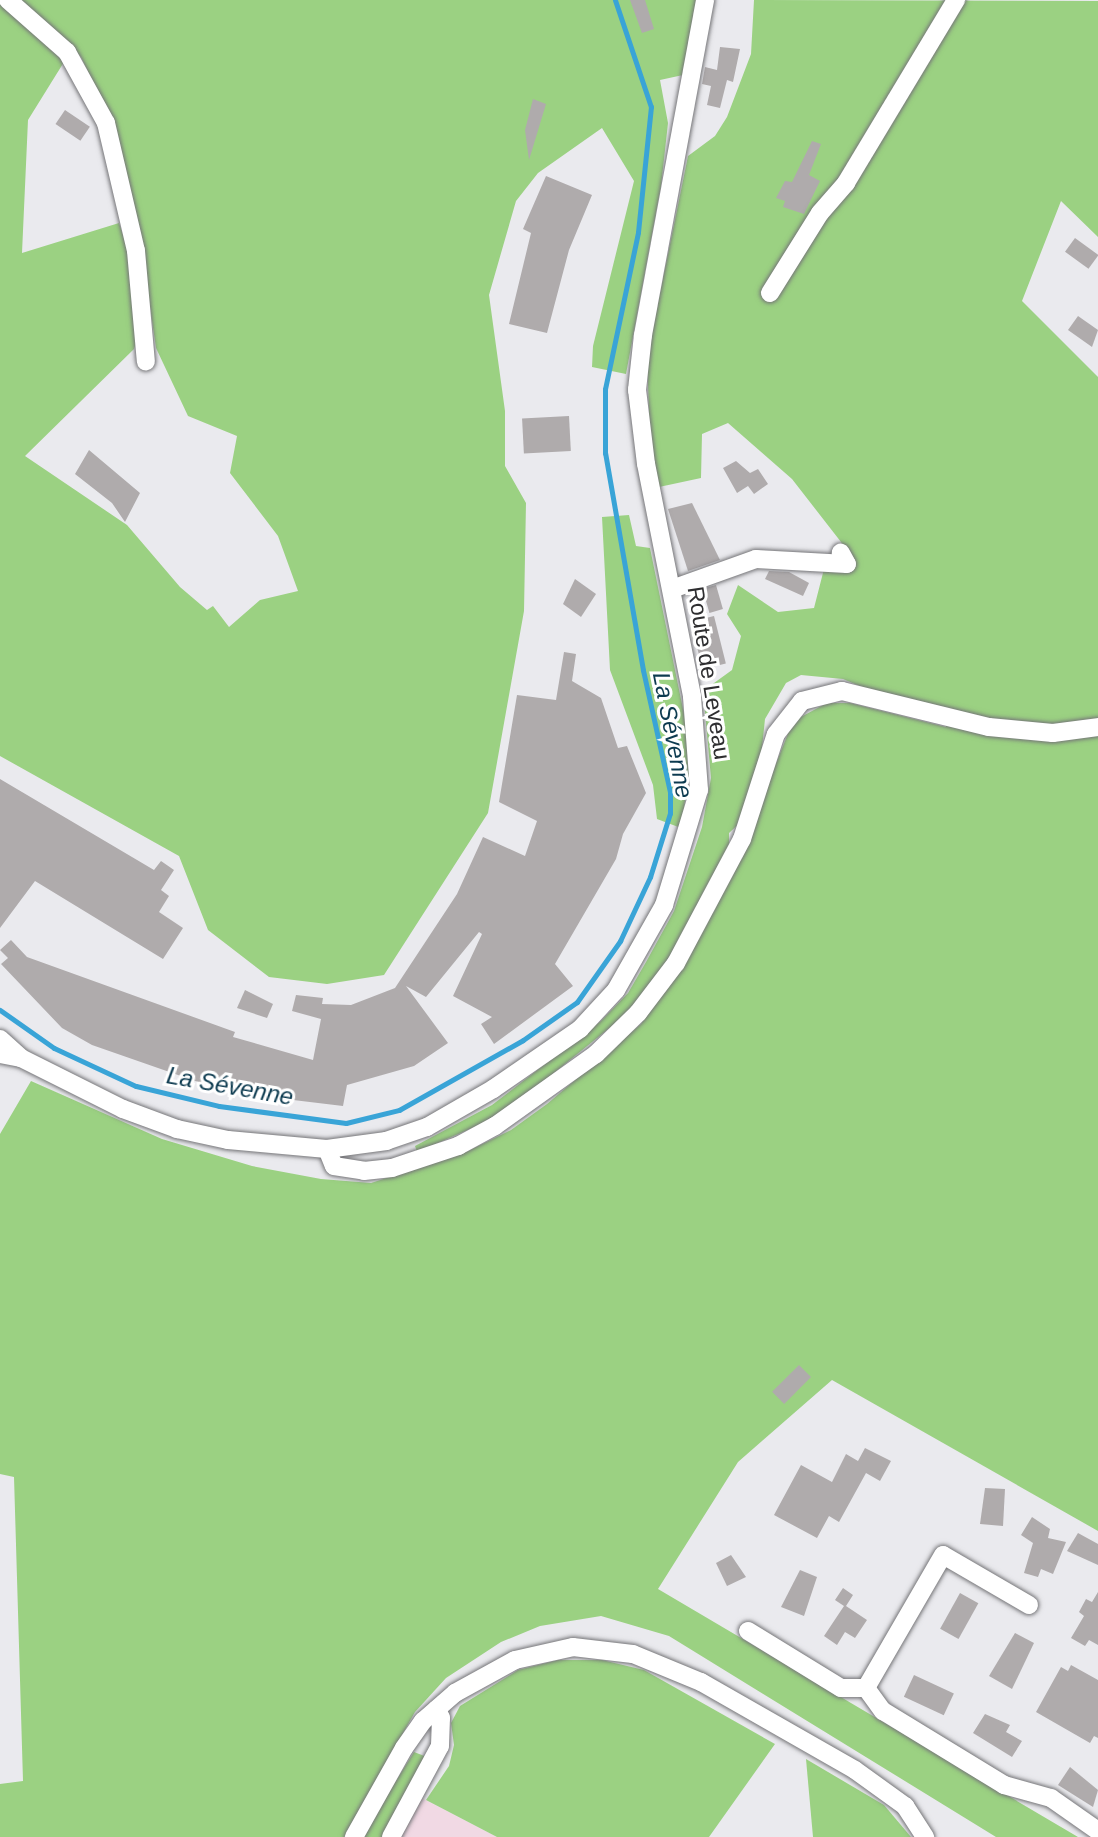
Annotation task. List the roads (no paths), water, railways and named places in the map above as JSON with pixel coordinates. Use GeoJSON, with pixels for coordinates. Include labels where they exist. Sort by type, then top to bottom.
{"type":"FeatureCollection","features":[{"type":"Feature","properties":{"kind":"street"},"geometry":{"type":"LineString","coordinates":[[8,0],[67,52],[87,82],[106,123],[136,251],[146,362]]}},
{"type":"Feature","properties":{"kind":"street","name":"Route de Leveau"},"geometry":{"type":"LineString","coordinates":[[26,1061],[123,1109],[177,1129],[228,1140],[327,1149],[407,1135],[493,1089],[580,1029],[630,969],[664,905],[699,790],[699,740],[640,428],[638,369],[705,0]]}},
{"type":"Feature","properties":{"kind":"street"},"geometry":{"type":"LineString","coordinates":[[770,293],[820,213],[846,183],[956,0]]}},
{"type":"Feature","properties":{"kind":"street"},"geometry":{"type":"LineString","coordinates":[[672,589],[755,559],[847,564],[841,553]]}},
{"type":"Feature","properties":{"kind":"street"},"geometry":{"type":"LineString","coordinates":[[327,1149],[334,1166],[363,1171],[392,1168],[458,1146],[495,1126],[596,1054],[638,1013],[676,963],[742,839],[776,734],[802,701],[842,691],[989,727],[1053,733],[1098,727]]}},
{"type":"Feature","properties":{"kind":"street"},"geometry":{"type":"LineString","coordinates":[[0,1039],[26,1061]]}},
{"type":"Feature","properties":{"kind":"street"},"geometry":{"type":"LineString","coordinates":[[0,1054],[26,1061]]}},
{"type":"Feature","properties":{"kind":"street"},"geometry":{"type":"LineString","coordinates":[[866,1688],[943,1555],[1029,1605]]}},
{"type":"Feature","properties":{"kind":"street"},"geometry":{"type":"LineString","coordinates":[[748,1631],[841,1688],[866,1688]]}},
{"type":"Feature","properties":{"kind":"street"},"geometry":{"type":"LineString","coordinates":[[354,1837],[404,1748],[437,1709],[492,1669],[544,1651],[592,1648],[633,1654],[672,1667],[855,1770],[905,1806],[925,1837]]}},
{"type":"Feature","properties":{"kind":"street"},"geometry":{"type":"LineString","coordinates":[[866,1688],[883,1711],[1004,1785],[1051,1798],[1098,1831]]}},
{"type":"Feature","properties":{"kind":"street"},"geometry":{"type":"LineString","coordinates":[[391,1837],[440,1746],[441,1718],[437,1709]]}},
{"type":"Feature","properties":{"kind":"waterway","name":"La Sévenne"},"geometry":{"type":"LineString","coordinates":[[0,1010],[54,1048],[136,1086],[219,1106],[346,1123],[399,1110],[523,1040],[577,1002],[620,941],[650,877],[670,813],[670,792],[643,670],[605,453],[605,389],[638,232],[651,107],[615,0]]}}]}
